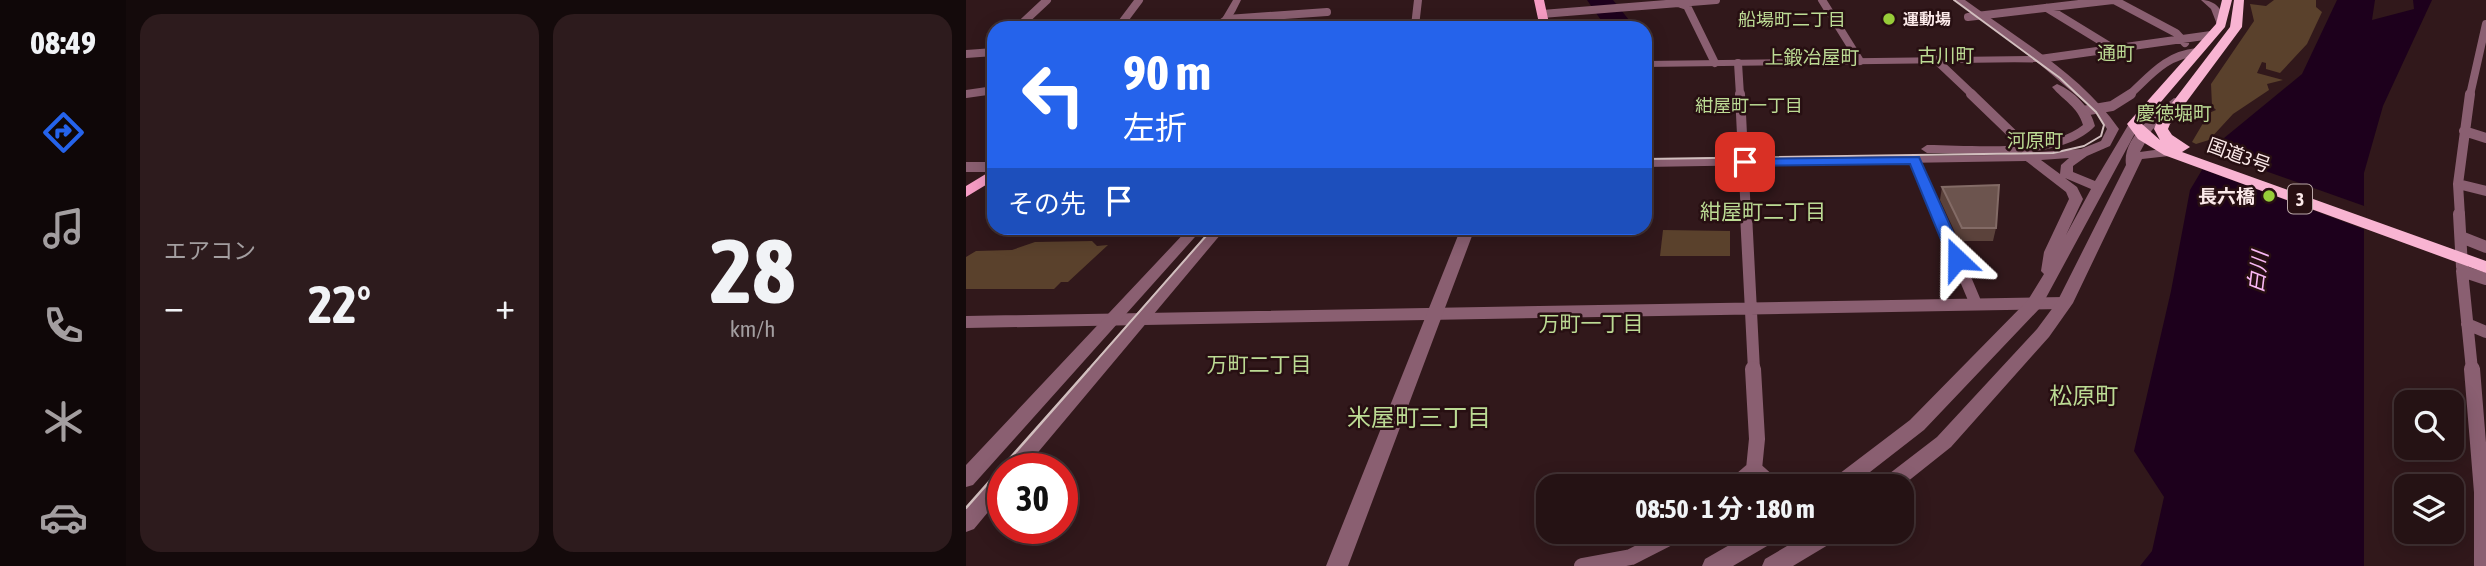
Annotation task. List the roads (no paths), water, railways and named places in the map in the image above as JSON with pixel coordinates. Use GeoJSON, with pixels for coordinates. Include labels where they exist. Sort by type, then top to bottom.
{"type":"FeatureCollection","features":[{"type":"Feature","properties":{"kind":"highway"},"geometry":{"type":"LineString","coordinates":[[2142,138],[2197,52],[2221,24],[2230,2]]}},
{"type":"Feature","properties":{"kind":"highway"},"geometry":{"type":"LineString","coordinates":[[2174,146],[2161,129],[2178,100],[2236,27],[2240,18],[2230,2]]}},
{"type":"Feature","properties":{"kind":"highway","name":"国道3号"},"geometry":{"type":"LineString","coordinates":[[2142,138],[2174,146],[2461,254],[2486,267]]}},
{"type":"Feature","properties":{"kind":"highway","name":"国道3号"},"geometry":{"type":"LineString","coordinates":[[2461,254],[2486,259]]}},
{"type":"Feature","properties":{"kind":"main road"},"geometry":{"type":"LineString","coordinates":[[1539,0],[1544,21]]}},
{"type":"Feature","properties":{"kind":"main road"},"geometry":{"type":"LineString","coordinates":[[966,193],[987,178]]}},
{"type":"Feature","properties":{"kind":"street"},"geometry":{"type":"LineString","coordinates":[[1024,21],[1047,0]]}},
{"type":"Feature","properties":{"kind":"street"},"geometry":{"type":"LineString","coordinates":[[1123,21],[1139,0]]}},
{"type":"Feature","properties":{"kind":"street"},"geometry":{"type":"LineString","coordinates":[[1222,21],[1237,0]]}},
{"type":"Feature","properties":{"kind":"street"},"geometry":{"type":"LineString","coordinates":[[1324,21],[1330,0]]}},
{"type":"Feature","properties":{"kind":"street"},"geometry":{"type":"LineString","coordinates":[[1418,0],[1418,21]]}},
{"type":"Feature","properties":{"kind":"street"},"geometry":{"type":"LineString","coordinates":[[1663,0],[1682,3],[1692,15],[1715,63]]}},
{"type":"Feature","properties":{"kind":"street"},"geometry":{"type":"LineString","coordinates":[[1542,14],[1716,0]]}},
{"type":"Feature","properties":{"kind":"street"},"geometry":{"type":"LineString","coordinates":[[1822,0],[1860,61]]}},
{"type":"Feature","properties":{"kind":"street"},"geometry":{"type":"LineString","coordinates":[[1945,0],[1975,16],[2040,59],[2100,110],[2113,129],[2111,136],[2106,143],[2083,153],[2067,165],[2066,174],[2099,187]]}},
{"type":"Feature","properties":{"kind":"street"},"geometry":{"type":"LineString","coordinates":[[1652,154],[1915,160],[2027,152],[2077,136],[2089,126],[2083,111],[1959,0]]}},
{"type":"Feature","properties":{"kind":"street"},"geometry":{"type":"LineString","coordinates":[[1975,16],[2114,0],[2176,33],[2197,52]]}},
{"type":"Feature","properties":{"kind":"street"},"geometry":{"type":"LineString","coordinates":[[2205,0],[2215,8],[2221,24]]}},
{"type":"Feature","properties":{"kind":"street"},"geometry":{"type":"LineString","coordinates":[[2047,8],[2113,49]]}},
{"type":"Feature","properties":{"kind":"street"},"geometry":{"type":"LineString","coordinates":[[1246,21],[1326,12]]}},
{"type":"Feature","properties":{"kind":"street"},"geometry":{"type":"LineString","coordinates":[[2482,566],[2485,508],[2483,433],[2468,324],[2458,184],[2474,67],[2486,24]]}},
{"type":"Feature","properties":{"kind":"street"},"geometry":{"type":"LineString","coordinates":[[1652,64],[2040,59],[2211,35]]}},
{"type":"Feature","properties":{"kind":"street"},"geometry":{"type":"LineString","coordinates":[[966,54],[987,52]]}},
{"type":"Feature","properties":{"kind":"street"},"geometry":{"type":"LineString","coordinates":[[2083,111],[2100,110],[2120,103],[2169,58],[2179,52],[2197,52]]}},
{"type":"Feature","properties":{"kind":"street"},"geometry":{"type":"LineString","coordinates":[[1936,60],[2027,152],[2071,190],[2076,199],[2051,252],[2048,280]]}},
{"type":"Feature","properties":{"kind":"street"},"geometry":{"type":"LineString","coordinates":[[1738,63],[1745,158],[1757,439],[1754,469],[1748,474]]}},
{"type":"Feature","properties":{"kind":"street"},"geometry":{"type":"LineString","coordinates":[[966,94],[987,91]]}},
{"type":"Feature","properties":{"kind":"street"},"geometry":{"type":"LineString","coordinates":[[1903,474],[1944,442],[2043,333],[2065,303],[2142,138],[2155,118],[2178,100]]}},
{"type":"Feature","properties":{"kind":"street"},"geometry":{"type":"LineString","coordinates":[[2464,131],[2486,138]]}},
{"type":"Feature","properties":{"kind":"street"},"geometry":{"type":"LineString","coordinates":[[1854,474],[1917,425],[2035,303],[2112,160],[2142,138]]}},
{"type":"Feature","properties":{"kind":"street"},"geometry":{"type":"LineString","coordinates":[[2059,143],[2083,153]]}},
{"type":"Feature","properties":{"kind":"street"},"geometry":{"type":"LineString","coordinates":[[2130,165],[2137,156],[2174,146]]}},
{"type":"Feature","properties":{"kind":"street"},"geometry":{"type":"LineString","coordinates":[[1652,163],[1745,158],[2083,153]]}},
{"type":"Feature","properties":{"kind":"street"},"geometry":{"type":"LineString","coordinates":[[1915,160],[1976,304]]}},
{"type":"Feature","properties":{"kind":"street"},"geometry":{"type":"LineString","coordinates":[[966,167],[987,167]]}},
{"type":"Feature","properties":{"kind":"street"},"geometry":{"type":"LineString","coordinates":[[2458,184],[2486,191]]}},
{"type":"Feature","properties":{"kind":"street"},"geometry":{"type":"LineString","coordinates":[[966,479],[1189,235]]}},
{"type":"Feature","properties":{"kind":"street"},"geometry":{"type":"LineString","coordinates":[[1025,453],[1213,235]]}},
{"type":"Feature","properties":{"kind":"street"},"geometry":{"type":"LineString","coordinates":[[1336,566],[1465,235]]}},
{"type":"Feature","properties":{"kind":"street"},"geometry":{"type":"LineString","coordinates":[[2461,254],[2486,247]]}},
{"type":"Feature","properties":{"kind":"street"},"geometry":{"type":"LineString","coordinates":[[2461,254],[2486,279]]}},
{"type":"Feature","properties":{"kind":"street"},"geometry":{"type":"LineString","coordinates":[[966,322],[1112,317],[2065,303]]}},
{"type":"Feature","properties":{"kind":"street"},"geometry":{"type":"LineString","coordinates":[[2468,324],[2486,332]]}},
{"type":"Feature","properties":{"kind":"street"},"geometry":{"type":"LineString","coordinates":[[1754,469],[1760,474]]}},
{"type":"Feature","properties":{"kind":"street"},"geometry":{"type":"LineString","coordinates":[[966,523],[987,499]]}},
{"type":"Feature","properties":{"kind":"street"},"geometry":{"type":"LineString","coordinates":[[1582,566],[1631,557],[1656,544]]}},
{"type":"Feature","properties":{"kind":"street"},"geometry":{"type":"LineString","coordinates":[[1713,566],[1751,544]]}},
{"type":"Feature","properties":{"kind":"street"},"geometry":{"type":"LineString","coordinates":[[1773,566],[1808,544]]}},
{"type":"Feature","properties":{"kind":"water"},"geometry":{"type":"Polygon","coordinates":[[[1587,0],[1613,0],[1629,20],[1628,21],[1602,21],[1587,0]]]}},
{"type":"Feature","properties":{"kind":"water","name":"白川"},"geometry":{"type":"Polygon","coordinates":[[[2337,0],[2375,0],[2372,20],[2414,9],[2413,0],[2432,0],[2383,106],[2364,173],[2364,566],[2140,566],[2152,551],[2164,497],[2134,451],[2171,291],[2190,190],[2218,143],[2302,74],[2337,0]]]}},
{"type":"Feature","properties":{"kind":"tram line"},"geometry":{"type":"LineString","coordinates":[[1652,159],[2053,153],[2084,146],[2101,136],[2104,125],[2096,112],[2060,78],[1954,0]]}},
{"type":"Feature","properties":{"kind":"tram line"},"geometry":{"type":"LineString","coordinates":[[1088,370],[1207,235]]}},
{"type":"Feature","properties":{"kind":"tram line"},"geometry":{"type":"LineString","coordinates":[[966,508],[1089,369]]}},
{"type":"Feature","properties":{"kind":"place","name":"運動場"},"geometry":{"type":"Point","coordinates":[1889,19]}},
{"type":"Feature","properties":{"kind":"place","name":"長六橋"},"geometry":{"type":"Point","coordinates":[2269,196]}},
{"type":"Feature","properties":{"kind":"district","name":"船場町二丁目"},"geometry":{"type":"Point","coordinates":[1792,19]}},
{"type":"Feature","properties":{"kind":"district","name":"通町"},"geometry":{"type":"Point","coordinates":[2116,53]}},
{"type":"Feature","properties":{"kind":"district","name":"古川町"},"geometry":{"type":"Point","coordinates":[1946,55]}},
{"type":"Feature","properties":{"kind":"district","name":"上鍛冶屋町"},"geometry":{"type":"Point","coordinates":[1812,57]}},
{"type":"Feature","properties":{"kind":"district","name":"紺屋町一丁目"},"geometry":{"type":"Point","coordinates":[1749,105]}},
{"type":"Feature","properties":{"kind":"district","name":"慶徳堀町"},"geometry":{"type":"Point","coordinates":[2174,113]}},
{"type":"Feature","properties":{"kind":"district","name":"河原町"},"geometry":{"type":"Point","coordinates":[2035,140]}},
{"type":"Feature","properties":{"kind":"district","name":"紺屋町二丁目"},"geometry":{"type":"Point","coordinates":[1763,211]}},
{"type":"Feature","properties":{"kind":"district","name":"万町一丁目"},"geometry":{"type":"Point","coordinates":[1591,323]}},
{"type":"Feature","properties":{"kind":"district","name":"万町二丁目"},"geometry":{"type":"Point","coordinates":[1259,364]}},
{"type":"Feature","properties":{"kind":"district","name":"松原町"},"geometry":{"type":"Point","coordinates":[2084,396]}},
{"type":"Feature","properties":{"kind":"district","name":"米屋町三丁目"},"geometry":{"type":"Point","coordinates":[1419,417]}}]}
